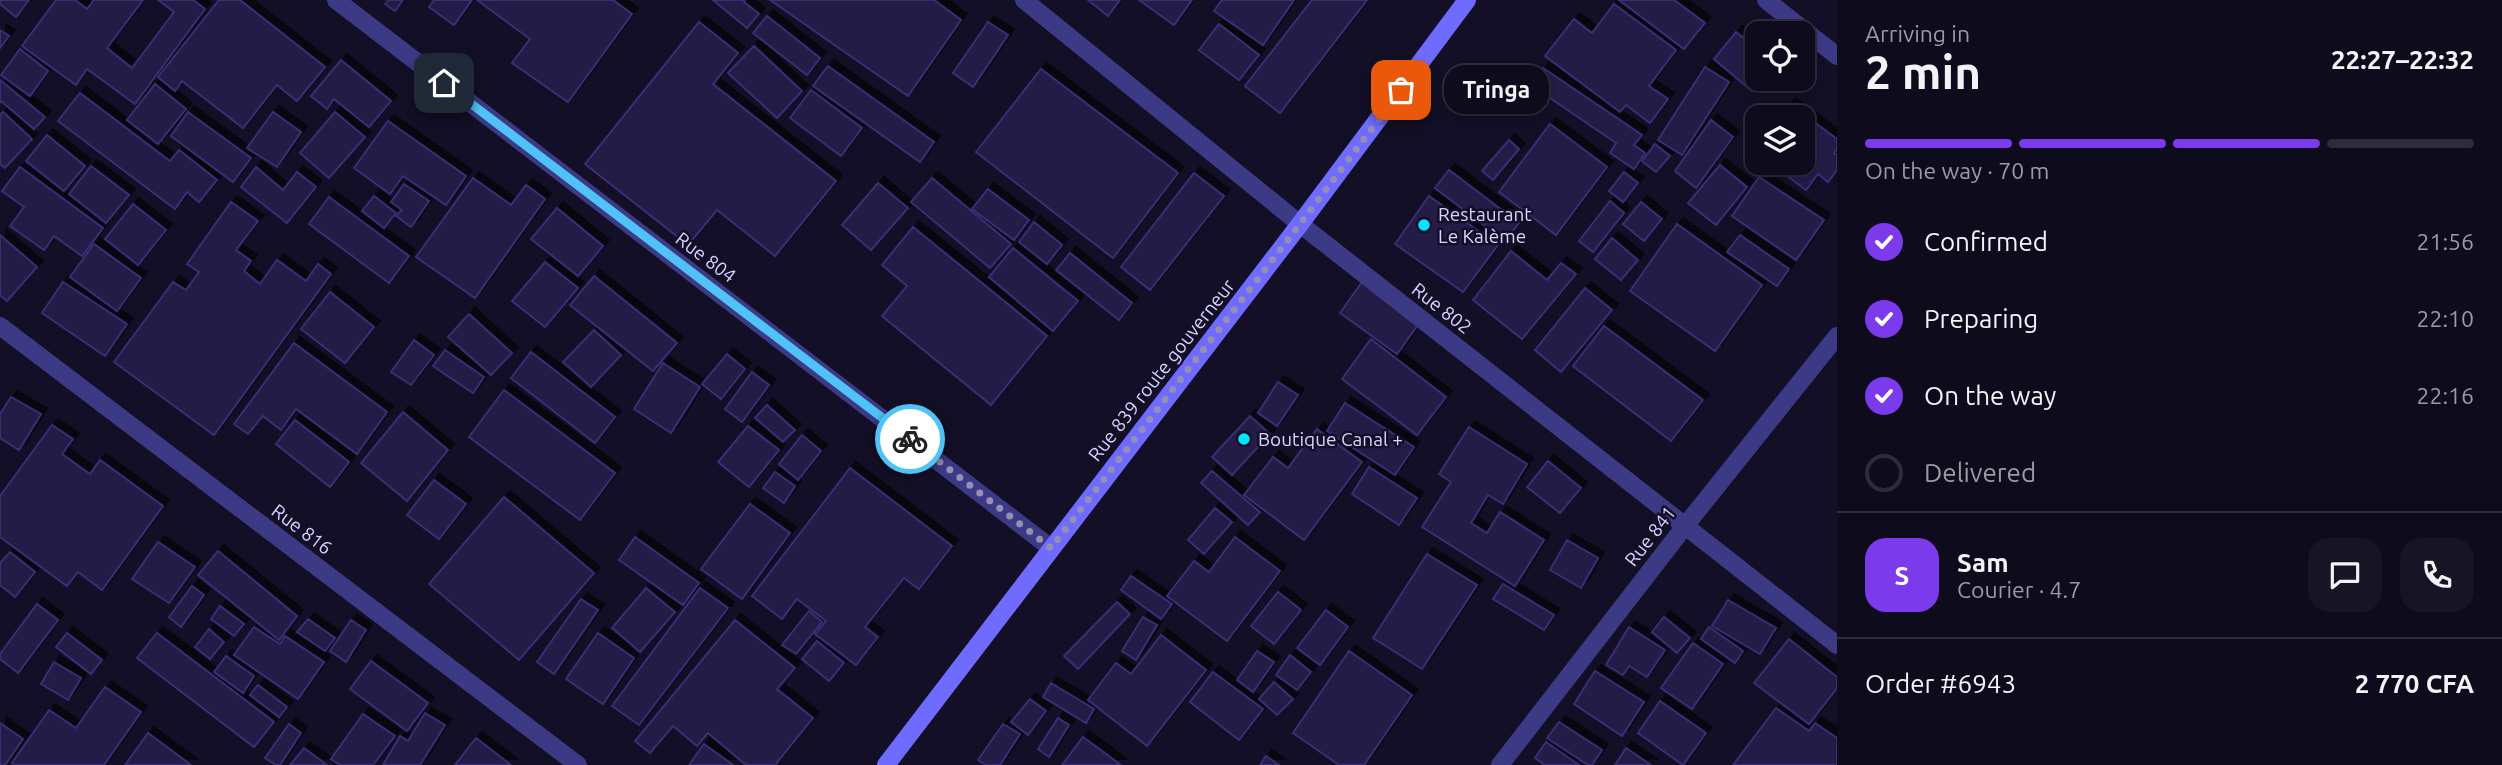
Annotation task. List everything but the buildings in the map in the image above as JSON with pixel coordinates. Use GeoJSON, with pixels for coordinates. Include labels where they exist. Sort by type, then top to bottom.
{"type":"FeatureCollection","features":[{"type":"Feature","properties":{"kind":"street","name":"Rue 804"},"geometry":{"type":"LineString","coordinates":[[336,0],[1051,548]]}},
{"type":"Feature","properties":{"kind":"street","name":"Rue 802"},"geometry":{"type":"LineString","coordinates":[[1024,0],[1300,224],[1837,645]]}},
{"type":"Feature","properties":{"kind":"street","name":"Rue 839 route gouverneur"},"geometry":{"type":"LineString","coordinates":[[886,765],[1468,0]]}},
{"type":"Feature","properties":{"kind":"street"},"geometry":{"type":"LineString","coordinates":[[1766,0],[1837,56]]}},
{"type":"Feature","properties":{"kind":"street","name":"Rue 816"},"geometry":{"type":"LineString","coordinates":[[0,326],[578,765]]}},
{"type":"Feature","properties":{"kind":"street","name":"Rue 841"},"geometry":{"type":"LineString","coordinates":[[1500,765],[1685,526],[1837,336]]}},
{"type":"Feature","properties":{"kind":"way so far"},"geometry":{"type":"LineString","coordinates":[[910,439],[1051,548],[1401,90]]}},
{"type":"Feature","properties":{"kind":"place","name":"Tringa"},"geometry":{"type":"Point","coordinates":[1401,90]}},
{"type":"Feature","properties":{"kind":"place","name":"Restaurant Le Kalème"},"geometry":{"type":"Point","coordinates":[1424,225]}},
{"type":"Feature","properties":{"kind":"place","name":"Boutique Canal +"},"geometry":{"type":"Point","coordinates":[1244,439]}},
{"type":"Feature","properties":{"kind":"route"},"geometry":{"type":"LineString","coordinates":[[444,83],[910,439]]}}]}
